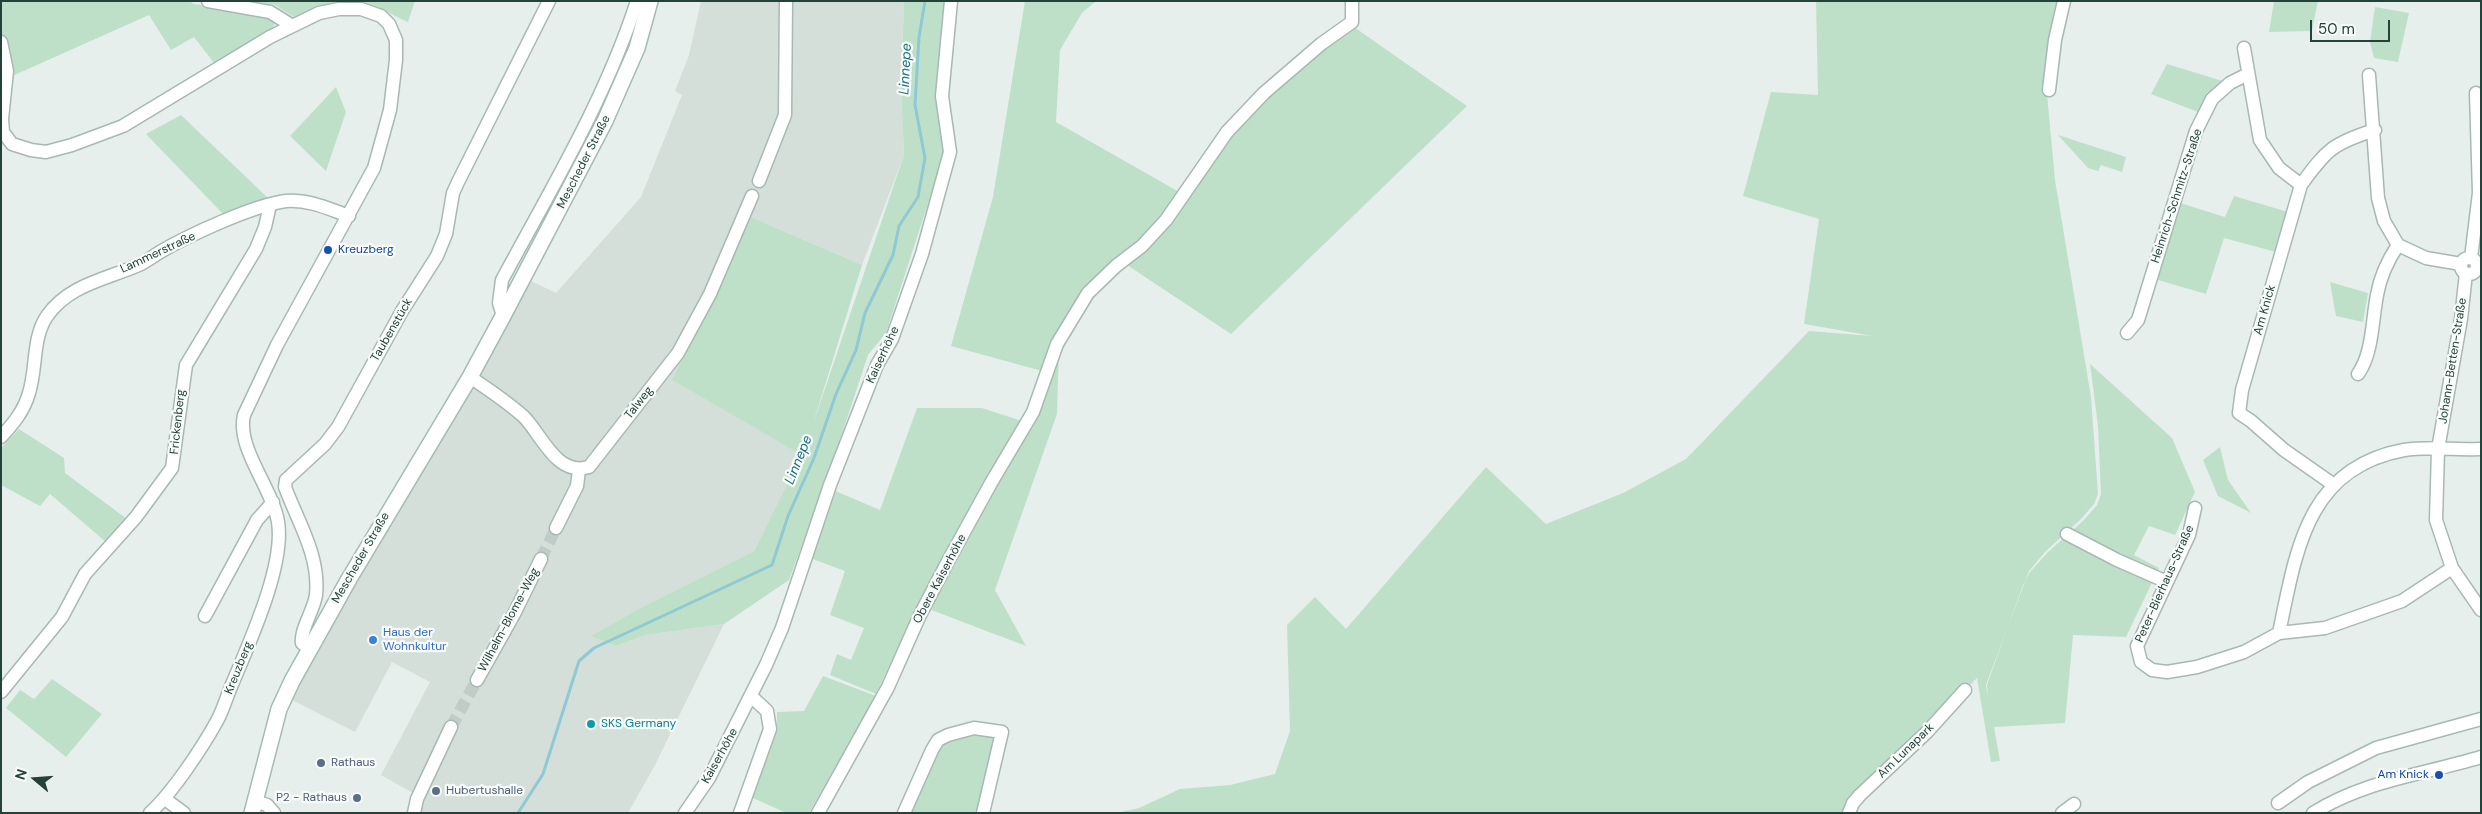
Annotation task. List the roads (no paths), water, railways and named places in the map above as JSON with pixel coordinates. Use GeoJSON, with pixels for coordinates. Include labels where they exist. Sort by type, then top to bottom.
{"type":"FeatureCollection","features":[{"type":"Feature","properties":{"kind":"main road","name":"Mescheder Straße"},"geometry":{"type":"LineString","coordinates":[[253,807],[279,709],[309,649],[388,512],[470,378],[503,316],[618,95],[637,48],[650,1]]}},
{"type":"Feature","properties":{"kind":"street"},"geometry":{"type":"LineString","coordinates":[[208,1],[265,11],[291,25]]}},
{"type":"Feature","properties":{"kind":"street","name":"Taubenstück"},"geometry":{"type":"LineString","coordinates":[[309,649],[302,643],[301,638],[313,611],[315,568],[311,548],[285,487],[286,480],[325,444],[338,427],[398,318],[437,256],[446,234],[453,194],[458,182],[549,1]]}},
{"type":"Feature","properties":{"kind":"street","name":"Mescheder Straße"},"geometry":{"type":"LineString","coordinates":[[503,316],[499,303],[502,280],[592,114],[627,33],[637,1]]}},
{"type":"Feature","properties":{"kind":"street"},"geometry":{"type":"LineString","coordinates":[[759,181],[785,115],[786,1]]}},
{"type":"Feature","properties":{"kind":"street","name":"Kaiserhöhe"},"geometry":{"type":"LineString","coordinates":[[685,813],[709,778],[752,697],[782,628],[830,485],[877,365],[892,339],[922,254],[950,152],[942,96],[951,1]]}},
{"type":"Feature","properties":{"kind":"street","name":"Obere Kaiserhöhe"},"geometry":{"type":"LineString","coordinates":[[818,813],[888,687],[920,615],[947,563],[1033,412],[1057,344],[1088,293],[1116,266],[1142,246],[1166,220],[1227,132],[1285,74],[1352,22],[1352,1]]}},
{"type":"Feature","properties":{"kind":"street"},"geometry":{"type":"LineString","coordinates":[[2049,90],[2064,1]]}},
{"type":"Feature","properties":{"kind":"street","name":"Kreuzberg"},"geometry":{"type":"LineString","coordinates":[[1,42],[7,71],[2,126],[5,145],[46,152],[66,148],[114,130],[176,96],[291,25],[330,10],[361,9],[381,16],[395,33],[396,60],[383,140],[371,177],[301,300],[245,410],[242,426],[245,439],[273,502],[278,523],[279,547],[250,642],[216,722],[165,799],[150,813]]}},
{"type":"Feature","properties":{"kind":"street"},"geometry":{"type":"LineString","coordinates":[[2244,48],[2260,140],[2278,168],[2300,185]]}},
{"type":"Feature","properties":{"kind":"street","name":"Heinrich-Schmitz-Straße"},"geometry":{"type":"LineString","coordinates":[[2127,333],[2138,320],[2196,132],[2212,99],[2230,83],[2248,74]]}},
{"type":"Feature","properties":{"kind":"street"},"geometry":{"type":"LineString","coordinates":[[2369,75],[2375,130],[2378,198],[2384,221],[2398,245],[2426,258],[2471,266]]}},
{"type":"Feature","properties":{"kind":"street","name":"Johann-Betten-Straße"},"geometry":{"type":"LineString","coordinates":[[2438,449],[2471,266],[2479,193],[2476,93]]}},
{"type":"Feature","properties":{"kind":"street","name":"Am Knick"},"geometry":{"type":"LineString","coordinates":[[2334,485],[2284,450],[2239,413],[2242,390],[2300,185],[2321,156],[2344,140],[2375,130]]}},
{"type":"Feature","properties":{"kind":"street","name":"Talweg"},"geometry":{"type":"LineString","coordinates":[[579,470],[589,467],[678,353],[710,294],[752,196]]}},
{"type":"Feature","properties":{"kind":"street","name":"Lammerstraße"},"geometry":{"type":"LineString","coordinates":[[1,437],[18,417],[27,400],[41,328],[47,316],[61,300],[89,284],[142,263],[180,242],[270,205],[285,202],[301,202],[349,216]]}},
{"type":"Feature","properties":{"kind":"street","name":"Frickenberg"},"geometry":{"type":"LineString","coordinates":[[1,692],[62,617],[85,574],[136,517],[172,468],[186,366],[256,248],[265,227],[270,205]]}},
{"type":"Feature","properties":{"kind":"street"},"geometry":{"type":"LineString","coordinates":[[2358,374],[2366,363],[2377,292],[2387,262],[2398,245]]}},
{"type":"Feature","properties":{"kind":"street"},"geometry":{"type":"LineString","coordinates":[[470,378],[524,418],[544,446],[568,466],[579,470],[577,486],[556,528]]}},
{"type":"Feature","properties":{"kind":"street"},"geometry":{"type":"LineString","coordinates":[[2438,449],[2436,520],[2452,568],[2481,610]]}},
{"type":"Feature","properties":{"kind":"street"},"geometry":{"type":"LineString","coordinates":[[2452,568],[2402,602],[2325,628],[2279,633],[2296,553],[2304,530],[2313,512],[2334,485],[2356,469],[2378,457],[2406,450],[2481,449]]}},
{"type":"Feature","properties":{"kind":"street"},"geometry":{"type":"LineString","coordinates":[[205,616],[257,520],[264,509],[273,502]]}},
{"type":"Feature","properties":{"kind":"street","name":"Peter-Bierhaus-Straße"},"geometry":{"type":"LineString","coordinates":[[2195,508],[2189,535],[2137,646],[2141,662],[2152,670],[2167,672],[2197,667],[2244,652],[2279,633]]}},
{"type":"Feature","properties":{"kind":"street"},"geometry":{"type":"LineString","coordinates":[[2067,534],[2117,560],[2167,582]]}},
{"type":"Feature","properties":{"kind":"street","name":"Wilhelm-Blome-Weg"},"geometry":{"type":"LineString","coordinates":[[477,680],[514,614],[541,559]]}},
{"type":"Feature","properties":{"kind":"street","name":"Am Lunapark"},"geometry":{"type":"LineString","coordinates":[[1849,813],[1853,803],[1860,795],[1927,732],[1964,690]]}},
{"type":"Feature","properties":{"kind":"street"},"geometry":{"type":"LineString","coordinates":[[740,813],[770,728],[767,711],[752,697]]}},
{"type":"Feature","properties":{"kind":"street"},"geometry":{"type":"LineString","coordinates":[[2278,804],[2308,782],[2376,748],[2481,719]]}},
{"type":"Feature","properties":{"kind":"street"},"geometry":{"type":"LineString","coordinates":[[414,813],[417,798],[451,727]]}},
{"type":"Feature","properties":{"kind":"street"},"geometry":{"type":"LineString","coordinates":[[904,813],[938,740],[948,734],[974,728],[1002,732],[983,813]]}},
{"type":"Feature","properties":{"kind":"street"},"geometry":{"type":"LineString","coordinates":[[2313,813],[2338,798],[2362,788],[2481,757]]}},
{"type":"Feature","properties":{"kind":"street"},"geometry":{"type":"LineString","coordinates":[[165,799],[184,813]]}},
{"type":"Feature","properties":{"kind":"street"},"geometry":{"type":"LineString","coordinates":[[2062,813],[2074,804]]}},
{"type":"Feature","properties":{"kind":"street"},"geometry":{"type":"LineString","coordinates":[[253,807],[267,805],[274,813]]}},
{"type":"Feature","properties":{"kind":"waterway","name":"Linnepe"},"geometry":{"type":"LineString","coordinates":[[518,813],[543,774],[579,661],[594,648],[772,565],[788,516],[814,458],[836,394],[856,350],[865,313],[893,255],[899,226],[918,197],[925,158],[915,105],[919,37],[925,1]]}},
{"type":"Feature","properties":{"kind":"tunnel"},"geometry":{"type":"LineString","coordinates":[[541,559],[556,528]]}},
{"type":"Feature","properties":{"kind":"tunnel"},"geometry":{"type":"LineString","coordinates":[[451,727],[477,680]]}},
{"type":"Feature","properties":{"kind":"place","name":"Kreuzberg"},"geometry":{"type":"Point","coordinates":[328,250]}},
{"type":"Feature","properties":{"kind":"place","name":"Haus der Wohnkultur"},"geometry":{"type":"Point","coordinates":[373,640]}},
{"type":"Feature","properties":{"kind":"place","name":"SKS Germany"},"geometry":{"type":"Point","coordinates":[591,724]}},
{"type":"Feature","properties":{"kind":"place","name":"Rathaus"},"geometry":{"type":"Point","coordinates":[321,763]}},
{"type":"Feature","properties":{"kind":"place","name":"Am Knick"},"geometry":{"type":"Point","coordinates":[2439,775]}},
{"type":"Feature","properties":{"kind":"place","name":"Hubertushalle"},"geometry":{"type":"Point","coordinates":[436,791]}},
{"type":"Feature","properties":{"kind":"place","name":"P2 - Rathaus"},"geometry":{"type":"Point","coordinates":[357,798]}}]}
